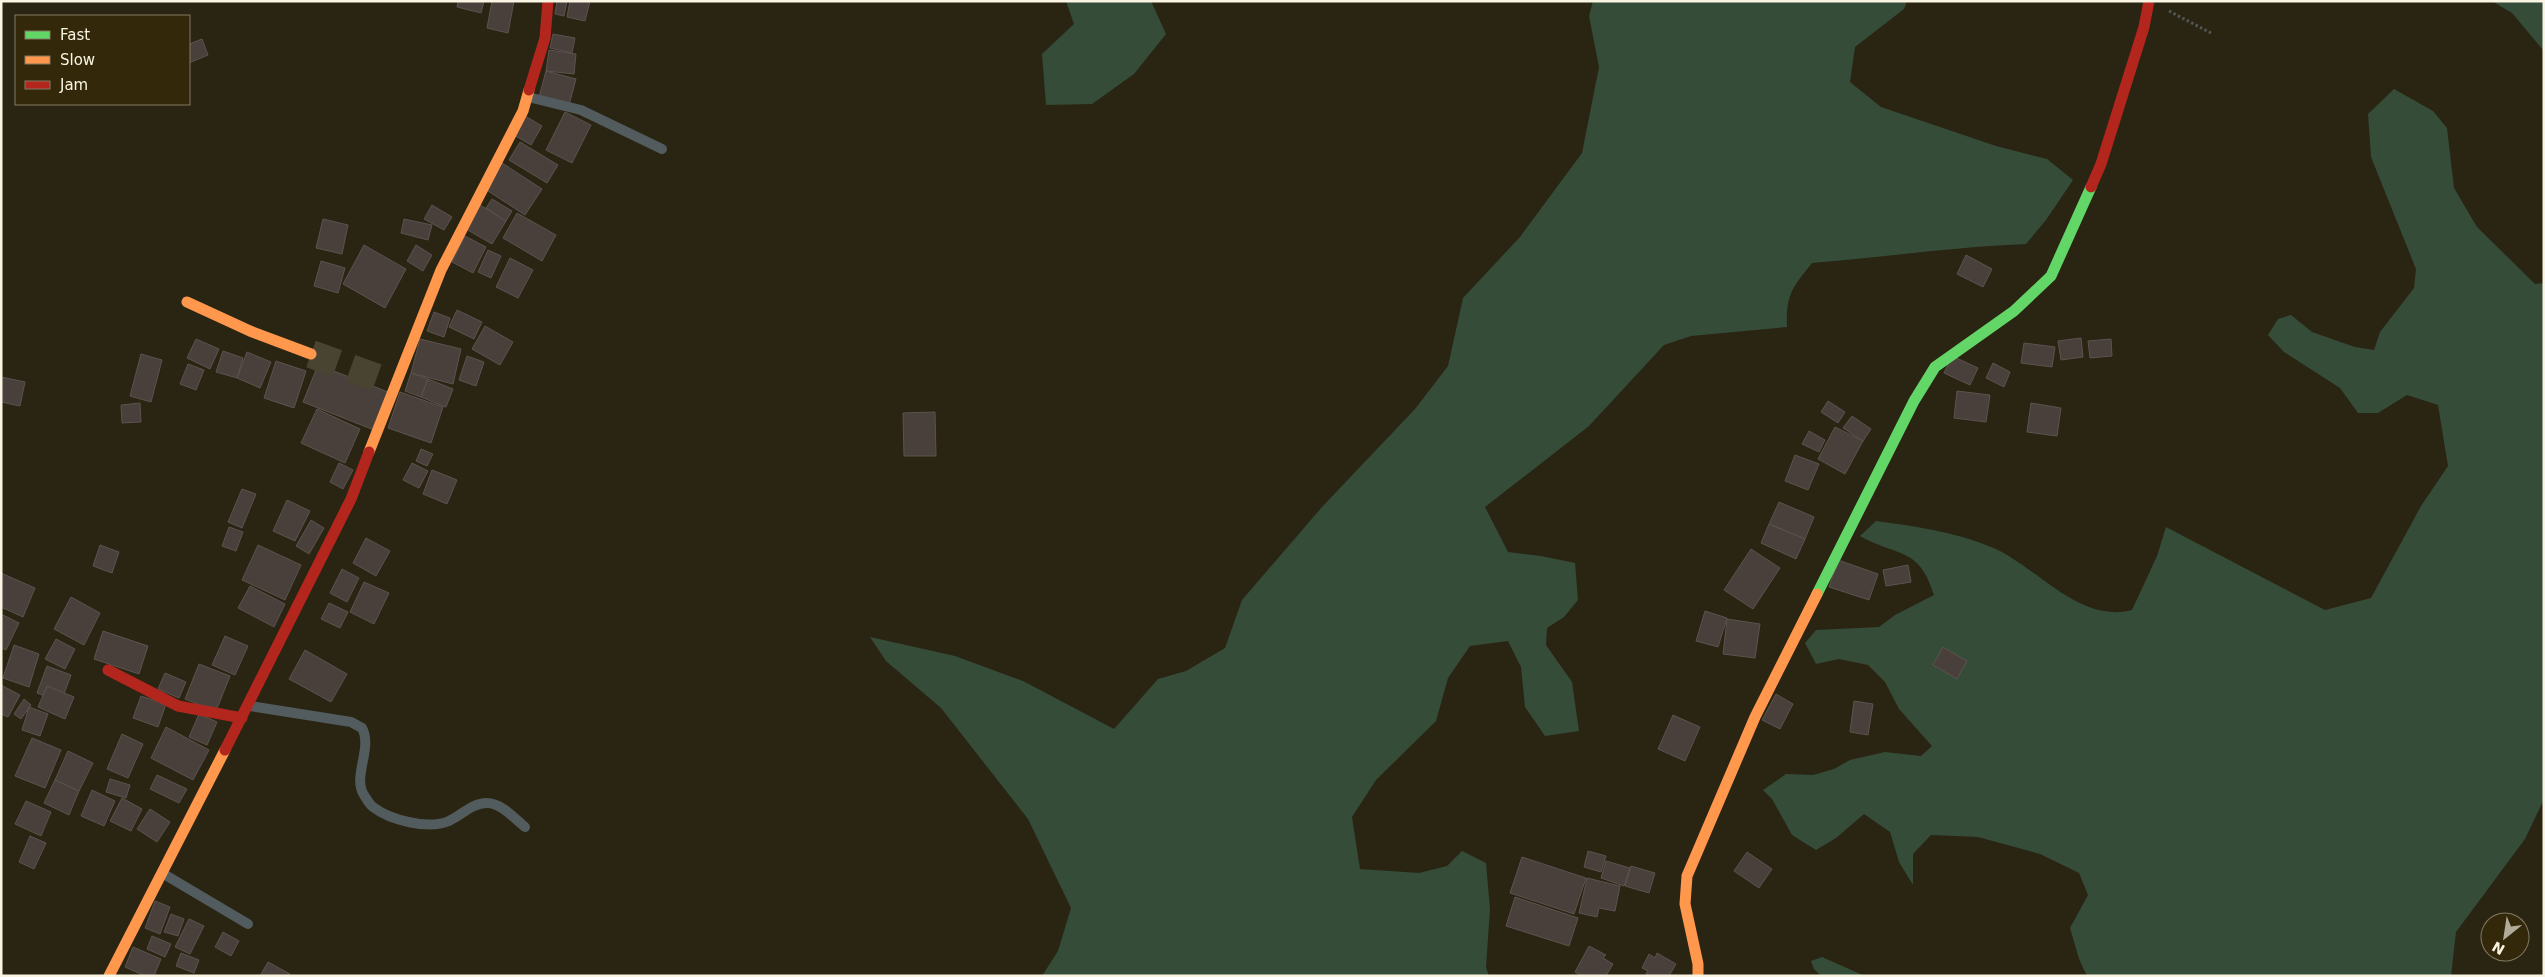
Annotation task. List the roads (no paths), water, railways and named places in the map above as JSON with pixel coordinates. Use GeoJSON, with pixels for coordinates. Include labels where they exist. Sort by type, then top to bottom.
{"type":"FeatureCollection","features":[{"type":"Feature","properties":{"kind":"street"},"geometry":{"type":"LineString","coordinates":[[110,976],[351,499],[442,270],[523,111],[545,38],[548,1]]}},
{"type":"Feature","properties":{"kind":"street"},"geometry":{"type":"LineString","coordinates":[[1698,976],[1698,964],[1685,904],[1687,876],[1755,717],[1914,401],[1935,367],[2014,311],[2051,276],[2101,164],[2144,27],[2149,1]]}},
{"type":"Feature","properties":{"kind":"street"},"geometry":{"type":"LineString","coordinates":[[187,302],[250,332],[311,354]]}},
{"type":"Feature","properties":{"kind":"street"},"geometry":{"type":"LineString","coordinates":[[383,380],[396,384]]}},
{"type":"Feature","properties":{"kind":"street"},"geometry":{"type":"LineString","coordinates":[[108,670],[178,706],[242,718]]}},
{"type":"Feature","properties":{"kind":"lane"},"geometry":{"type":"LineString","coordinates":[[527,97],[581,110],[662,148]]}},
{"type":"Feature","properties":{"kind":"lane"},"geometry":{"type":"LineString","coordinates":[[248,706],[351,722],[362,728],[366,742],[361,768],[362,792],[372,806],[393,817],[425,825],[448,822],[476,805],[488,803],[499,806],[525,827]]}},
{"type":"Feature","properties":{"kind":"lane"},"geometry":{"type":"LineString","coordinates":[[161,873],[248,924]]}},
{"type":"Feature","properties":{"kind":"tunnel"},"geometry":{"type":"LineString","coordinates":[[311,354],[383,380]]}}]}
